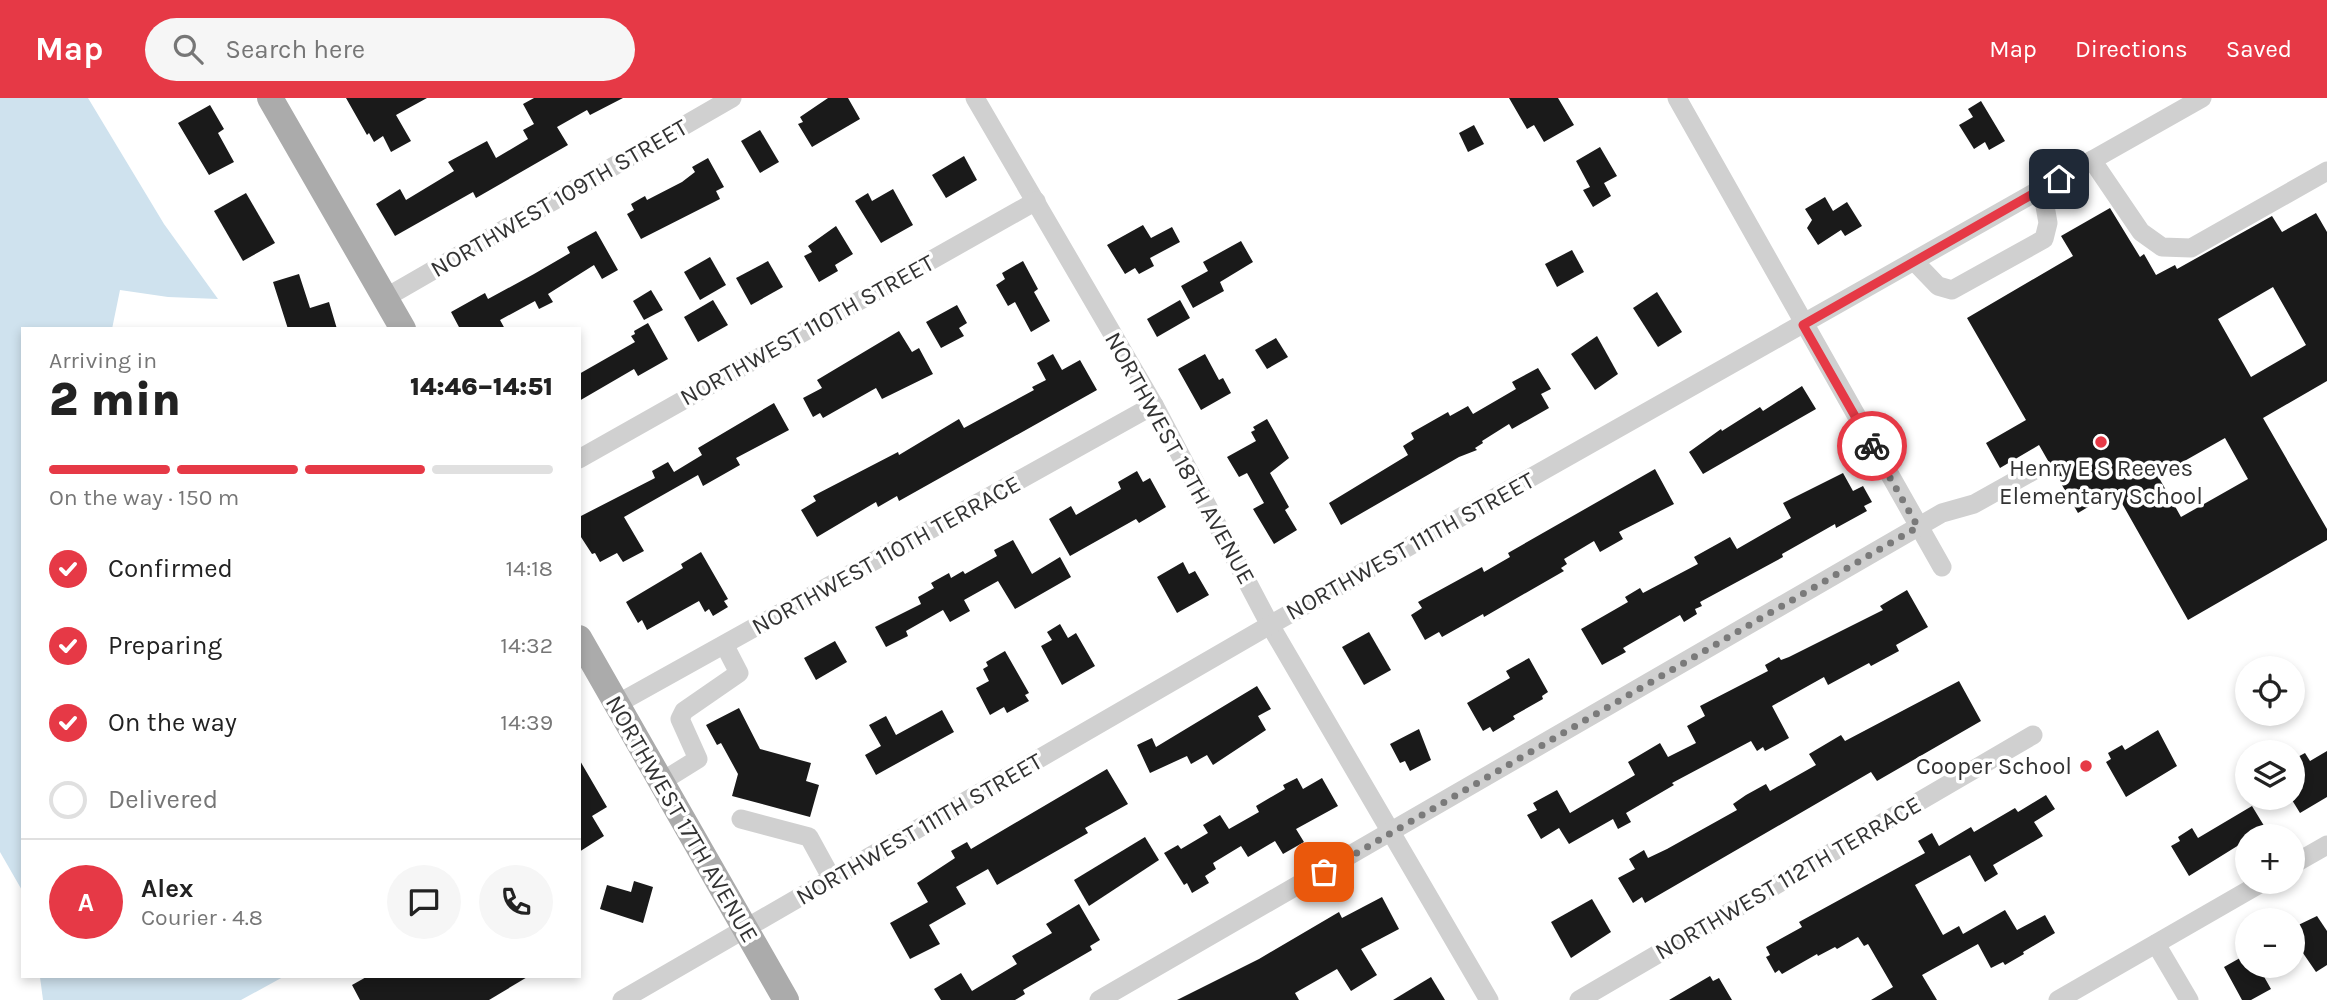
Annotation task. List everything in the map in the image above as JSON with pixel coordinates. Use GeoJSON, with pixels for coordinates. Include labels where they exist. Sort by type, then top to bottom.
{"type":"FeatureCollection","features":[{"type":"Feature","properties":{"kind":"main road"},"geometry":{"type":"LineString","coordinates":[[270,98],[402,327]]}},
{"type":"Feature","properties":{"kind":"main road","name":"NORTHWEST 17TH AVENUE"},"geometry":{"type":"LineString","coordinates":[[581,641],[786,1000]]}},
{"type":"Feature","properties":{"kind":"street","name":"NORTHWEST 109TH STREET"},"geometry":{"type":"LineString","coordinates":[[385,298],[733,98]]}},
{"type":"Feature","properties":{"kind":"street","name":"NORTHWEST 18TH AVENUE"},"geometry":{"type":"LineString","coordinates":[[975,98],[1154,405],[1270,625],[1489,1000]]}},
{"type":"Feature","properties":{"kind":"street"},"geometry":{"type":"LineString","coordinates":[[1677,98],[1942,567]]}},
{"type":"Feature","properties":{"kind":"street","name":"NORTHWEST 111TH STREET"},"geometry":{"type":"LineString","coordinates":[[622,1000],[1270,625],[2202,98]]}},
{"type":"Feature","properties":{"kind":"street"},"geometry":{"type":"LineString","coordinates":[[2092,160],[2140,232],[2162,247],[2191,248],[2327,171]]}},
{"type":"Feature","properties":{"kind":"street"},"geometry":{"type":"LineString","coordinates":[[1914,261],[1938,286],[1952,290],[2043,239],[2049,223],[2042,189]]}},
{"type":"Feature","properties":{"kind":"street","name":"NORTHWEST 110TH STREET"},"geometry":{"type":"LineString","coordinates":[[581,458],[1036,201]]}},
{"type":"Feature","properties":{"kind":"street","name":"NORTHWEST 110TH TERRACE"},"geometry":{"type":"LineString","coordinates":[[617,704],[1154,405]]}},
{"type":"Feature","properties":{"kind":"street"},"geometry":{"type":"LineString","coordinates":[[1099,1000],[1391,834],[1942,513],[1974,504],[2033,471]]}},
{"type":"Feature","properties":{"kind":"street"},"geometry":{"type":"LineString","coordinates":[[661,782],[698,759],[680,719],[684,711],[739,673],[725,646]]}},
{"type":"Feature","properties":{"kind":"street","name":"NORTHWEST 112TH TERRACE"},"geometry":{"type":"LineString","coordinates":[[1579,1000],[2033,735]]}},
{"type":"Feature","properties":{"kind":"street"},"geometry":{"type":"LineString","coordinates":[[741,819],[809,837],[832,879]]}},
{"type":"Feature","properties":{"kind":"street"},"geometry":{"type":"LineString","coordinates":[[2305,858],[2327,845]]}},
{"type":"Feature","properties":{"kind":"street"},"geometry":{"type":"LineString","coordinates":[[2058,1000],[2242,894]]}},
{"type":"Feature","properties":{"kind":"street"},"geometry":{"type":"LineString","coordinates":[[2156,944],[2189,1000]]}},
{"type":"Feature","properties":{"kind":"water"},"geometry":{"type":"Polygon","coordinates":[[[0,98],[88,98],[164,224],[218,299],[168,297],[120,290],[112,327],[21,327],[21,889],[0,852],[0,98]]]}},
{"type":"Feature","properties":{"kind":"water"},"geometry":{"type":"Polygon","coordinates":[[[40,978],[281,978],[241,1000],[43,1000],[40,978]]]}},
{"type":"Feature","properties":{"kind":"building"},"geometry":{"type":"Polygon","coordinates":[[[346,98],[427,98],[396,115],[411,141],[391,152],[383,136],[374,142],[369,133],[367,135],[346,98]]]}},
{"type":"Feature","properties":{"kind":"building"},"geometry":{"type":"Polygon","coordinates":[[[534,98],[623,98],[590,115],[587,110],[557,127],[568,145],[476,198],[473,192],[395,236],[376,204],[400,189],[406,200],[454,171],[448,162],[487,141],[496,158],[528,139],[523,130],[534,124],[523,104],[534,98]]]}},
{"type":"Feature","properties":{"kind":"building"},"geometry":{"type":"Polygon","coordinates":[[[828,98],[848,98],[860,119],[812,147],[798,124],[803,122],[800,117],[828,98]]]}},
{"type":"Feature","properties":{"kind":"building"},"geometry":{"type":"Polygon","coordinates":[[[1509,98],[1558,98],[1574,125],[1544,142],[1534,125],[1527,129],[1509,98]]]}},
{"type":"Feature","properties":{"kind":"building"},"geometry":{"type":"Polygon","coordinates":[[[1981,101],[2005,141],[1989,150],[1985,142],[1974,149],[1959,125],[1973,117],[1968,109],[1981,101]]]}},
{"type":"Feature","properties":{"kind":"building"},"geometry":{"type":"Polygon","coordinates":[[[210,105],[224,129],[218,133],[234,162],[209,175],[178,123],[210,105]]]}},
{"type":"Feature","properties":{"kind":"building"},"geometry":{"type":"Polygon","coordinates":[[[1474,125],[1484,144],[1468,152],[1459,133],[1474,125]]]}},
{"type":"Feature","properties":{"kind":"building"},"geometry":{"type":"Polygon","coordinates":[[[760,130],[779,162],[760,173],[741,141],[760,130]]]}},
{"type":"Feature","properties":{"kind":"building"},"geometry":{"type":"Polygon","coordinates":[[[1600,147],[1617,176],[1604,183],[1611,196],[1593,207],[1583,190],[1590,187],[1576,161],[1600,147]]]}},
{"type":"Feature","properties":{"kind":"building"},"geometry":{"type":"Polygon","coordinates":[[[964,156],[977,180],[946,198],[932,175],[964,156]]]}},
{"type":"Feature","properties":{"kind":"building"},"geometry":{"type":"Polygon","coordinates":[[[708,158],[724,187],[716,191],[720,199],[641,239],[627,214],[634,210],[631,204],[645,196],[647,200],[682,182],[695,172],[692,167],[708,158]]]}},
{"type":"Feature","properties":{"kind":"building"},"geometry":{"type":"Polygon","coordinates":[[[893,189],[913,225],[881,243],[855,201],[868,193],[872,201],[893,189]]]}},
{"type":"Feature","properties":{"kind":"building"},"geometry":{"type":"Polygon","coordinates":[[[246,193],[275,243],[243,261],[214,211],[246,193]]]}},
{"type":"Feature","properties":{"kind":"building"},"geometry":{"type":"Polygon","coordinates":[[[1825,197],[1833,211],[1847,202],[1862,226],[1845,236],[1841,230],[1818,245],[1807,228],[1812,220],[1805,209],[1825,197]]]}},
{"type":"Feature","properties":{"kind":"building"},"geometry":{"type":"Polygon","coordinates":[[[2110,208],[2140,257],[2144,254],[2156,275],[2175,265],[2177,269],[2272,216],[2282,232],[2316,213],[2327,232],[2327,381],[2263,418],[2327,529],[2327,540],[2188,620],[2115,491],[2078,513],[2039,445],[2000,468],[1986,443],[2026,420],[1967,318],[2073,256],[2061,236],[2110,208]],[[2273,287],[2218,319],[2251,377],[2306,345],[2273,287]],[[2225,438],[2158,476],[2181,517],[2248,479],[2225,438]]]}},
{"type":"Feature","properties":{"kind":"building"},"geometry":{"type":"Polygon","coordinates":[[[1143,225],[1151,238],[1172,227],[1180,242],[1150,258],[1154,266],[1139,274],[1135,268],[1125,274],[1107,245],[1143,225]]]}},
{"type":"Feature","properties":{"kind":"building"},"geometry":{"type":"Polygon","coordinates":[[[836,226],[853,254],[835,265],[838,271],[819,282],[804,256],[812,252],[808,246],[836,226]]]}},
{"type":"Feature","properties":{"kind":"building"},"geometry":{"type":"Polygon","coordinates":[[[596,231],[618,270],[602,279],[594,265],[548,294],[553,302],[539,309],[535,301],[500,320],[504,327],[459,327],[451,312],[485,293],[488,299],[534,274],[570,253],[567,247],[596,231]]]}},
{"type":"Feature","properties":{"kind":"building"},"geometry":{"type":"Polygon","coordinates":[[[1241,241],[1253,262],[1220,282],[1224,291],[1193,308],[1181,286],[1208,271],[1203,262],[1241,241]]]}},
{"type":"Feature","properties":{"kind":"building"},"geometry":{"type":"Polygon","coordinates":[[[1572,250],[1584,272],[1557,287],[1545,264],[1572,250]]]}},
{"type":"Feature","properties":{"kind":"building"},"geometry":{"type":"Polygon","coordinates":[[[710,257],[726,285],[700,300],[684,272],[710,257]]]}},
{"type":"Feature","properties":{"kind":"building"},"geometry":{"type":"Polygon","coordinates":[[[768,261],[783,287],[751,305],[736,278],[768,261]]]}},
{"type":"Feature","properties":{"kind":"building"},"geometry":{"type":"Polygon","coordinates":[[[1023,261],[1038,289],[1034,292],[1050,321],[1031,332],[1015,302],[1008,306],[996,285],[1005,279],[1002,273],[1023,261]]]}},
{"type":"Feature","properties":{"kind":"building"},"geometry":{"type":"Polygon","coordinates":[[[299,274],[310,308],[329,302],[336,327],[287,327],[273,282],[299,274]]]}},
{"type":"Feature","properties":{"kind":"building"},"geometry":{"type":"Polygon","coordinates":[[[651,290],[663,310],[644,320],[633,301],[651,290]]]}},
{"type":"Feature","properties":{"kind":"building"},"geometry":{"type":"Polygon","coordinates":[[[1657,292],[1682,332],[1658,347],[1633,308],[1657,292]]]}},
{"type":"Feature","properties":{"kind":"building"},"geometry":{"type":"Polygon","coordinates":[[[713,300],[728,325],[698,342],[684,317],[713,300]]]}},
{"type":"Feature","properties":{"kind":"building"},"geometry":{"type":"Polygon","coordinates":[[[1180,300],[1190,318],[1157,337],[1147,319],[1180,300]]]}},
{"type":"Feature","properties":{"kind":"building"},"geometry":{"type":"Polygon","coordinates":[[[957,305],[967,323],[959,328],[964,336],[941,348],[926,322],[957,305]]]}},
{"type":"Feature","properties":{"kind":"building"},"geometry":{"type":"Polygon","coordinates":[[[648,323],[668,359],[638,376],[634,369],[581,400],[581,373],[635,342],[631,336],[635,334],[634,331],[648,323]]]}},
{"type":"Feature","properties":{"kind":"building"},"geometry":{"type":"Polygon","coordinates":[[[899,331],[912,352],[919,348],[933,374],[882,399],[876,388],[823,418],[820,413],[813,417],[803,398],[822,388],[817,380],[899,331]]]}},
{"type":"Feature","properties":{"kind":"building"},"geometry":{"type":"Polygon","coordinates":[[[1597,336],[1618,374],[1595,390],[1571,354],[1597,336]]]}},
{"type":"Feature","properties":{"kind":"building"},"geometry":{"type":"Polygon","coordinates":[[[1276,338],[1288,357],[1267,369],[1255,350],[1276,338]]]}},
{"type":"Feature","properties":{"kind":"building"},"geometry":{"type":"Polygon","coordinates":[[[1053,354],[1062,370],[1080,360],[1097,390],[899,501],[897,496],[878,507],[876,502],[817,537],[801,510],[816,501],[813,496],[898,452],[899,455],[959,419],[964,428],[1034,390],[1032,387],[1046,380],[1037,363],[1053,354]]]}},
{"type":"Feature","properties":{"kind":"building"},"geometry":{"type":"Polygon","coordinates":[[[1205,354],[1219,380],[1223,378],[1231,393],[1201,410],[1178,369],[1205,354]]]}},
{"type":"Feature","properties":{"kind":"building"},"geometry":{"type":"Polygon","coordinates":[[[1538,368],[1551,389],[1541,394],[1549,408],[1512,429],[1509,424],[1482,441],[1483,443],[1475,448],[1477,450],[1459,457],[1341,525],[1329,503],[1408,455],[1403,446],[1414,439],[1411,433],[1448,412],[1450,416],[1468,406],[1473,414],[1516,389],[1512,382],[1538,368]]]}},
{"type":"Feature","properties":{"kind":"building"},"geometry":{"type":"Polygon","coordinates":[[[1802,386],[1816,409],[1703,474],[1689,452],[1721,429],[1722,431],[1760,407],[1763,411],[1802,386]]]}},
{"type":"Feature","properties":{"kind":"building"},"geometry":{"type":"Polygon","coordinates":[[[774,403],[789,430],[736,458],[740,465],[703,486],[698,475],[624,517],[644,551],[623,562],[617,553],[600,562],[581,537],[581,516],[655,478],[652,471],[668,462],[674,472],[702,455],[698,448],[774,403]]]}},
{"type":"Feature","properties":{"kind":"building"},"geometry":{"type":"Polygon","coordinates":[[[1267,419],[1289,458],[1270,473],[1289,507],[1285,510],[1297,530],[1274,544],[1253,509],[1264,503],[1247,473],[1239,477],[1227,457],[1256,441],[1251,432],[1255,430],[1253,427],[1267,419]]]}},
{"type":"Feature","properties":{"kind":"building"},"geometry":{"type":"Polygon","coordinates":[[[1655,469],[1674,504],[1619,532],[1623,539],[1600,552],[1594,541],[1564,559],[1567,564],[1561,568],[1564,571],[1484,617],[1483,614],[1442,637],[1439,632],[1425,640],[1411,615],[1422,608],[1418,602],[1482,567],[1484,572],[1510,557],[1508,553],[1655,469]]]}},
{"type":"Feature","properties":{"kind":"building"},"geometry":{"type":"Polygon","coordinates":[[[1137,471],[1143,482],[1150,478],[1166,507],[1139,523],[1136,519],[1070,556],[1049,519],[1071,506],[1076,515],[1121,489],[1118,482],[1137,471]]]}},
{"type":"Feature","properties":{"kind":"building"},"geometry":{"type":"Polygon","coordinates":[[[1843,473],[1853,491],[1863,486],[1872,502],[1864,506],[1867,511],[1836,528],[1835,524],[1782,554],[1783,557],[1700,602],[1702,606],[1695,609],[1697,614],[1684,622],[1680,615],[1623,648],[1626,652],[1602,665],[1581,629],[1628,602],[1625,597],[1640,588],[1643,593],[1698,564],[1694,557],[1730,537],[1737,549],[1791,518],[1783,503],[1843,473]]]}},
{"type":"Feature","properties":{"kind":"building"},"geometry":{"type":"Polygon","coordinates":[[[1013,540],[1032,574],[1060,557],[1071,577],[1015,609],[998,581],[964,600],[970,611],[950,622],[943,610],[906,631],[908,636],[886,647],[875,627],[921,604],[918,597],[934,588],[931,583],[949,573],[951,578],[963,571],[965,574],[997,556],[994,550],[1013,540]]]}},
{"type":"Feature","properties":{"kind":"building"},"geometry":{"type":"Polygon","coordinates":[[[701,552],[728,599],[724,601],[728,607],[713,616],[709,609],[705,612],[699,601],[647,630],[642,620],[638,623],[626,602],[683,568],[681,564],[701,552]]]}},
{"type":"Feature","properties":{"kind":"building"},"geometry":{"type":"Polygon","coordinates":[[[1183,562],[1189,574],[1195,571],[1209,595],[1177,613],[1157,577],[1183,562]]]}},
{"type":"Feature","properties":{"kind":"building"},"geometry":{"type":"Polygon","coordinates":[[[1907,590],[1928,627],[1896,645],[1899,651],[1871,666],[1869,663],[1828,685],[1824,677],[1772,706],[1789,738],[1765,751],[1763,747],[1757,751],[1751,741],[1672,783],[1674,785],[1626,813],[1631,822],[1618,829],[1613,819],[1569,844],[1559,828],[1541,839],[1527,815],[1537,810],[1533,803],[1557,790],[1570,813],[1635,775],[1628,762],[1660,743],[1668,757],[1696,743],[1687,726],[1705,716],[1700,706],[1768,671],[1765,665],[1779,657],[1781,660],[1789,657],[1883,610],[1880,606],[1907,590]]]}},
{"type":"Feature","properties":{"kind":"building"},"geometry":{"type":"Polygon","coordinates":[[[1060,624],[1068,638],[1076,633],[1095,666],[1062,685],[1041,646],[1052,640],[1047,632],[1060,624]]]}},
{"type":"Feature","properties":{"kind":"building"},"geometry":{"type":"Polygon","coordinates":[[[1369,632],[1391,670],[1364,685],[1342,647],[1369,632]]]}},
{"type":"Feature","properties":{"kind":"building"},"geometry":{"type":"Polygon","coordinates":[[[835,641],[847,662],[816,680],[804,658],[835,641]]]}},
{"type":"Feature","properties":{"kind":"building"},"geometry":{"type":"Polygon","coordinates":[[[1005,651],[1029,693],[1025,695],[1029,701],[1007,713],[1004,707],[990,715],[976,688],[989,681],[983,669],[988,666],[986,662],[1005,651]]]}},
{"type":"Feature","properties":{"kind":"building"},"geometry":{"type":"Polygon","coordinates":[[[1529,658],[1548,692],[1542,696],[1543,699],[1513,716],[1515,719],[1493,732],[1490,727],[1483,731],[1467,703],[1510,678],[1506,671],[1529,658]]]}},
{"type":"Feature","properties":{"kind":"building"},"geometry":{"type":"Polygon","coordinates":[[[1959,681],[1981,721],[1877,781],[1871,772],[1645,903],[1642,897],[1633,903],[1618,878],[1635,869],[1629,859],[1644,850],[1648,858],[1667,849],[1737,810],[1733,804],[1746,795],[1766,784],[1770,791],[1816,765],[1809,754],[1841,735],[1845,741],[1959,681]]]}},
{"type":"Feature","properties":{"kind":"building"},"geometry":{"type":"Polygon","coordinates":[[[1257,686],[1271,709],[1258,716],[1266,730],[1213,765],[1207,755],[1191,764],[1187,756],[1150,773],[1137,745],[1152,738],[1156,747],[1257,686]]]}},
{"type":"Feature","properties":{"kind":"building"},"geometry":{"type":"Polygon","coordinates":[[[739,708],[760,749],[811,763],[806,781],[819,785],[810,817],[732,796],[738,774],[721,743],[717,745],[706,725],[739,708]]]}},
{"type":"Feature","properties":{"kind":"building"},"geometry":{"type":"Polygon","coordinates":[[[942,710],[954,732],[876,775],[865,755],[881,746],[869,725],[886,716],[896,735],[942,710]]]}},
{"type":"Feature","properties":{"kind":"building"},"geometry":{"type":"Polygon","coordinates":[[[1419,729],[1431,760],[1410,771],[1405,761],[1400,763],[1390,744],[1419,729]]]}},
{"type":"Feature","properties":{"kind":"building"},"geometry":{"type":"Polygon","coordinates":[[[2158,730],[2177,766],[2126,797],[2106,762],[2111,759],[2108,753],[2122,745],[2125,750],[2158,730]]]}},
{"type":"Feature","properties":{"kind":"building"},"geometry":{"type":"Polygon","coordinates":[[[2327,751],[2327,797],[2300,813],[2298,810],[2305,810],[2305,753],[2310,761],[2327,751]]]}},
{"type":"Feature","properties":{"kind":"building"},"geometry":{"type":"Polygon","coordinates":[[[581,762],[607,807],[592,816],[604,836],[581,851],[581,762]]]}},
{"type":"Feature","properties":{"kind":"building"},"geometry":{"type":"Polygon","coordinates":[[[1107,769],[1128,804],[1085,828],[1088,833],[997,885],[988,869],[956,887],[966,904],[929,925],[940,944],[910,959],[890,923],[928,902],[917,883],[955,858],[951,851],[967,842],[971,849],[1107,769]]]}},
{"type":"Feature","properties":{"kind":"building"},"geometry":{"type":"Polygon","coordinates":[[[1297,778],[1303,789],[1322,778],[1338,806],[1296,829],[1304,842],[1283,854],[1275,841],[1248,857],[1241,846],[1213,863],[1216,869],[1205,876],[1209,883],[1192,893],[1164,853],[1178,845],[1181,849],[1208,833],[1203,825],[1220,815],[1229,829],[1259,812],[1256,806],[1285,789],[1283,785],[1297,778]]]}},
{"type":"Feature","properties":{"kind":"building"},"geometry":{"type":"Polygon","coordinates":[[[2046,795],[2055,809],[2034,822],[2043,836],[1993,865],[1998,874],[1985,882],[1970,855],[1915,885],[1943,935],[1959,926],[1963,934],[2005,910],[2017,930],[2045,915],[2055,933],[2023,952],[2024,954],[2005,965],[2003,962],[1991,968],[1978,944],[1922,975],[1937,1000],[1871,1000],[1893,987],[1868,944],[1864,946],[1858,937],[1837,949],[1835,947],[1818,956],[1817,954],[1782,974],[1779,970],[1775,973],[1766,957],[1770,955],[1766,947],[1802,927],[1799,922],[1925,853],[1918,841],[1932,833],[1939,846],[1971,827],[1974,832],[2015,808],[2018,812],[2046,795]]]}},
{"type":"Feature","properties":{"kind":"building"},"geometry":{"type":"Polygon","coordinates":[[[2245,810],[2254,810],[2263,824],[2235,824],[2235,847],[2189,876],[2171,846],[2180,841],[2178,837],[2192,828],[2198,838],[2245,810]]]}},
{"type":"Feature","properties":{"kind":"building"},"geometry":{"type":"Polygon","coordinates":[[[1145,837],[1159,860],[1089,906],[1074,880],[1145,837]]]}},
{"type":"Feature","properties":{"kind":"building"},"geometry":{"type":"Polygon","coordinates":[[[634,881],[653,887],[643,923],[600,909],[607,885],[631,892],[634,881]]]}},
{"type":"Feature","properties":{"kind":"building"},"geometry":{"type":"Polygon","coordinates":[[[1382,897],[1399,929],[1361,949],[1377,975],[1351,991],[1337,969],[1295,993],[1299,1000],[1177,1000],[1259,959],[1339,912],[1342,918],[1382,897]]]}},
{"type":"Feature","properties":{"kind":"building"},"geometry":{"type":"Polygon","coordinates":[[[1592,899],[1611,932],[1571,958],[1551,922],[1592,899]]]}},
{"type":"Feature","properties":{"kind":"building"},"geometry":{"type":"Polygon","coordinates":[[[1079,904],[1100,940],[1090,946],[1092,950],[1023,990],[1025,994],[1015,1000],[941,1000],[934,989],[961,973],[972,991],[1017,964],[1012,956],[1052,933],[1046,924],[1079,904]]]}},
{"type":"Feature","properties":{"kind":"building"},"geometry":{"type":"Polygon","coordinates":[[[2317,916],[2327,931],[2327,965],[2316,972],[2305,956],[2305,922],[2317,916]]]}},
{"type":"Feature","properties":{"kind":"building"},"geometry":{"type":"Polygon","coordinates":[[[2235,961],[2235,978],[2265,978],[2271,989],[2251,1000],[2242,1000],[2224,967],[2235,961]]]}},
{"type":"Feature","properties":{"kind":"building"},"geometry":{"type":"Polygon","coordinates":[[[1710,976],[1713,981],[1719,978],[1732,1000],[1669,1000],[1710,976]]]}},
{"type":"Feature","properties":{"kind":"building"},"geometry":{"type":"Polygon","coordinates":[[[1431,977],[1445,1000],[1393,1000],[1431,977]]]}},
{"type":"Feature","properties":{"kind":"building"},"geometry":{"type":"Polygon","coordinates":[[[364,978],[526,978],[489,1000],[360,1000],[352,985],[364,978]]]}},
{"type":"Feature","properties":{"kind":"way so far"},"geometry":{"type":"LineString","coordinates":[[1324,872],[1918,527],[1872,446]]}},
{"type":"Feature","properties":{"kind":"place","name":"Henry E S Reeves Elementary School"},"geometry":{"type":"Point","coordinates":[2101,442]}},
{"type":"Feature","properties":{"kind":"place","name":"Cooper School"},"geometry":{"type":"Point","coordinates":[2086,766]}},
{"type":"Feature","properties":{"kind":"route"},"geometry":{"type":"LineString","coordinates":[[1872,446],[1803,325],[2059,179]]}}]}
